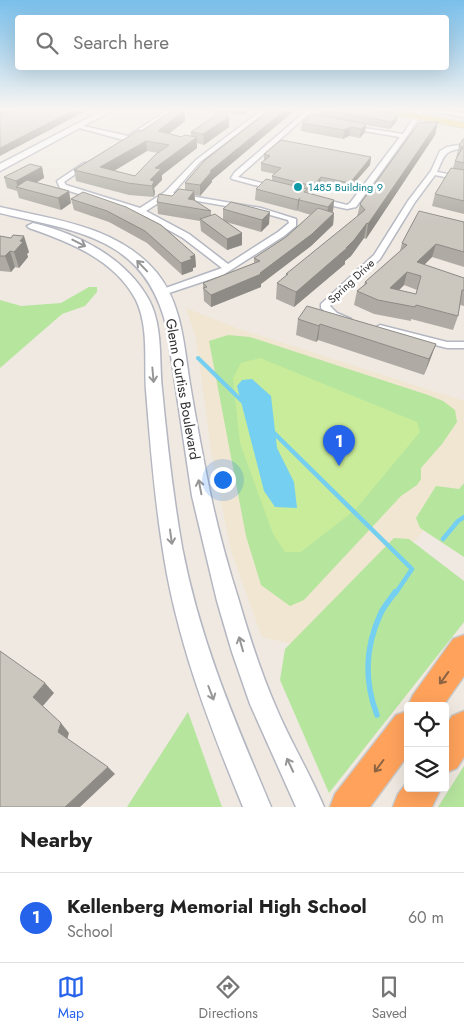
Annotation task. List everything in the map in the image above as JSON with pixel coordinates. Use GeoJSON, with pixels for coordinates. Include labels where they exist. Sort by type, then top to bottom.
{"type":"FeatureCollection","features":[{"type":"Feature","properties":{"kind":"highway"},"geometry":{"type":"LineString","coordinates":[[427,702],[464,650]]}},
{"type":"Feature","properties":{"kind":"highway"},"geometry":{"type":"LineString","coordinates":[[449,750],[464,728]]}},
{"type":"Feature","properties":{"kind":"highway"},"geometry":{"type":"LineString","coordinates":[[348,807],[404,732]]}},
{"type":"Feature","properties":{"kind":"highway"},"geometry":{"type":"LineString","coordinates":[[411,807],[421,792]]}},
{"type":"Feature","properties":{"kind":"main road"},"geometry":{"type":"LineString","coordinates":[[0,168],[40,148]]}},
{"type":"Feature","properties":{"kind":"main road"},"geometry":{"type":"LineString","coordinates":[[0,176],[49,148]]}},
{"type":"Feature","properties":{"kind":"main road"},"geometry":{"type":"LineString","coordinates":[[0,204],[62,222]]}},
{"type":"Feature","properties":{"kind":"main road","name":"Glenn Curtiss Boulevard"},"geometry":{"type":"LineString","coordinates":[[0,210],[62,222],[91,232],[136,259],[153,276],[163,292],[174,327],[208,529],[248,669],[270,723],[310,807]]}},
{"type":"Feature","properties":{"kind":"main road","name":"Glenn Curtiss Boulevard"},"geometry":{"type":"LineString","coordinates":[[0,216],[56,234],[100,255],[131,282],[143,302],[150,330],[165,497],[172,546],[184,605],[202,669],[257,807]]}},
{"type":"Feature","properties":{"kind":"street"},"geometry":{"type":"LineString","coordinates":[[141,211],[168,194],[205,154],[214,148]]}},
{"type":"Feature","properties":{"kind":"street"},"geometry":{"type":"LineString","coordinates":[[265,148],[237,172],[234,178],[284,191]]}},
{"type":"Feature","properties":{"kind":"street"},"geometry":{"type":"LineString","coordinates":[[311,198],[347,207],[353,205],[395,148]]}},
{"type":"Feature","properties":{"kind":"street","name":"Spring Drive"},"geometry":{"type":"LineString","coordinates":[[351,321],[334,315],[324,306],[377,257],[409,213],[433,173],[442,152],[452,148]]}},
{"type":"Feature","properties":{"kind":"street"},"geometry":{"type":"LineString","coordinates":[[91,161],[60,180],[63,186],[141,211],[186,236],[227,268]]}},
{"type":"Feature","properties":{"kind":"street"},"geometry":{"type":"LineString","coordinates":[[433,173],[464,179]]}},
{"type":"Feature","properties":{"kind":"street"},"geometry":{"type":"LineString","coordinates":[[163,292],[220,273],[281,234],[293,224],[292,219],[261,210],[168,194]]}},
{"type":"Feature","properties":{"kind":"street"},"geometry":{"type":"LineString","coordinates":[[370,325],[446,345],[464,345]]}},
{"type":"Feature","properties":{"kind":"shaded area"},"geometry":{"type":"Polygon","coordinates":[[[186,308],[239,329],[464,401],[464,482],[322,651],[262,637],[231,551],[211,450],[196,338],[186,308]]]}},
{"type":"Feature","properties":{"kind":"green space"},"geometry":{"type":"Polygon","coordinates":[[[89,287],[97,287],[97,292],[85,306],[62,314],[0,368],[0,300],[21,306],[61,303],[89,287]]]}},
{"type":"Feature","properties":{"kind":"green space"},"geometry":{"type":"Polygon","coordinates":[[[228,335],[250,337],[428,395],[443,401],[455,410],[457,422],[442,444],[421,468],[421,479],[417,485],[401,496],[304,600],[290,606],[261,585],[246,536],[209,341],[228,335]]]}},
{"type":"Feature","properties":{"kind":"green space"},"geometry":{"type":"Polygon","coordinates":[[[260,358],[417,422],[420,432],[355,510],[301,552],[285,552],[273,534],[240,443],[233,378],[241,363],[260,358]]]}},
{"type":"Feature","properties":{"kind":"green space"},"geometry":{"type":"Polygon","coordinates":[[[464,483],[464,557],[420,528],[416,518],[436,486],[459,489],[464,483]]]}},
{"type":"Feature","properties":{"kind":"green space"},"geometry":{"type":"Polygon","coordinates":[[[394,538],[409,539],[464,581],[464,622],[329,793],[280,680],[285,649],[394,538]]]}},
{"type":"Feature","properties":{"kind":"green space"},"geometry":{"type":"Polygon","coordinates":[[[188,712],[222,807],[127,807],[188,712]]]}},
{"type":"Feature","properties":{"kind":"green space"},"geometry":{"type":"Polygon","coordinates":[[[464,766],[464,807],[438,807],[464,766]]]}},
{"type":"Feature","properties":{"kind":"water"},"geometry":{"type":"Polygon","coordinates":[[[252,379],[271,396],[277,448],[294,482],[297,508],[275,507],[264,491],[237,386],[242,380],[252,379]]]}},
{"type":"Feature","properties":{"kind":"building"},"geometry":{"type":"Polygon","coordinates":[[[110,148],[134,148],[100,167],[135,176],[155,155],[165,148],[183,148],[155,168],[161,169],[150,180],[154,181],[152,186],[128,183],[74,170],[110,148]]]}},
{"type":"Feature","properties":{"kind":"building"},"geometry":{"type":"Polygon","coordinates":[[[221,148],[239,148],[210,171],[212,171],[200,185],[185,183],[205,160],[221,148]]]}},
{"type":"Feature","properties":{"kind":"building"},"geometry":{"type":"Polygon","coordinates":[[[272,148],[322,148],[371,157],[350,183],[321,177],[313,186],[272,176],[281,168],[261,163],[270,156],[264,154],[272,148]]]}},
{"type":"Feature","properties":{"kind":"building"},"geometry":{"type":"Polygon","coordinates":[[[401,148],[420,148],[368,224],[347,248],[296,292],[277,283],[365,210],[360,204],[401,148]]]}},
{"type":"Feature","properties":{"kind":"building"},"geometry":{"type":"Polygon","coordinates":[[[463,148],[464,148],[464,163],[455,161],[463,148]]]}},
{"type":"Feature","properties":{"kind":"building"},"geometry":{"type":"Polygon","coordinates":[[[30,164],[42,167],[16,181],[4,177],[30,164]]]}},
{"type":"Feature","properties":{"kind":"building"},"geometry":{"type":"Polygon","coordinates":[[[451,168],[464,170],[464,201],[435,194],[451,168]]]}},
{"type":"Feature","properties":{"kind":"building"},"geometry":{"type":"Polygon","coordinates":[[[266,179],[307,189],[304,192],[334,200],[328,207],[299,200],[300,198],[298,200],[256,189],[266,179]]]}},
{"type":"Feature","properties":{"kind":"building"},"geometry":{"type":"Polygon","coordinates":[[[27,180],[69,191],[58,198],[16,187],[27,180]]]}},
{"type":"Feature","properties":{"kind":"building"},"geometry":{"type":"Polygon","coordinates":[[[179,189],[194,191],[188,199],[194,200],[211,211],[157,202],[159,194],[172,196],[179,189]]]}},
{"type":"Feature","properties":{"kind":"building"},"geometry":{"type":"Polygon","coordinates":[[[83,192],[126,207],[161,225],[195,255],[190,257],[192,259],[181,263],[145,231],[107,211],[71,199],[83,192]]]}},
{"type":"Feature","properties":{"kind":"building"},"geometry":{"type":"Polygon","coordinates":[[[231,202],[270,212],[262,220],[223,209],[231,202]]]}},
{"type":"Feature","properties":{"kind":"building"},"geometry":{"type":"Polygon","coordinates":[[[318,208],[334,213],[312,234],[261,274],[211,295],[203,288],[207,287],[203,283],[260,261],[254,258],[286,237],[318,208]]]}},
{"type":"Feature","properties":{"kind":"building"},"geometry":{"type":"Polygon","coordinates":[[[419,211],[464,222],[464,252],[436,244],[417,262],[464,278],[464,290],[462,290],[458,316],[416,305],[415,307],[378,300],[357,291],[407,245],[402,243],[419,211]],[[407,272],[390,288],[416,294],[421,276],[407,272]]]}},
{"type":"Feature","properties":{"kind":"building"},"geometry":{"type":"Polygon","coordinates":[[[215,214],[242,233],[227,239],[200,219],[215,214]]]}},
{"type":"Feature","properties":{"kind":"building"},"geometry":{"type":"Polygon","coordinates":[[[13,235],[24,236],[20,241],[23,242],[14,252],[10,251],[5,256],[0,256],[0,236],[11,238],[13,235]]]}},
{"type":"Feature","properties":{"kind":"building"},"geometry":{"type":"Polygon","coordinates":[[[307,306],[436,344],[429,359],[320,324],[319,326],[298,319],[307,306]]]}},
{"type":"Feature","properties":{"kind":"building"},"geometry":{"type":"Polygon","coordinates":[[[0,651],[45,683],[33,697],[61,723],[58,732],[108,767],[65,807],[0,807],[0,651]]]}},
{"type":"Feature","properties":{"kind":"waterway"},"geometry":{"type":"LineString","coordinates":[[198,358],[245,404]]}},
{"type":"Feature","properties":{"kind":"waterway"},"geometry":{"type":"LineString","coordinates":[[273,432],[412,569],[395,594]]}},
{"type":"Feature","properties":{"kind":"waterway"},"geometry":{"type":"LineString","coordinates":[[443,539],[458,521],[464,517]]}},
{"type":"Feature","properties":{"kind":"waterway"},"geometry":{"type":"LineString","coordinates":[[377,715],[368,677],[369,652],[371,640],[380,615],[395,592]]}},
{"type":"Feature","properties":{"kind":"place","name":"1485 Building 9"},"geometry":{"type":"Point","coordinates":[298,187]}},
{"type":"Feature","properties":{"kind":"place","name":"Kellenberg Memorial High School"},"geometry":{"type":"Point","coordinates":[339,466]}}]}
